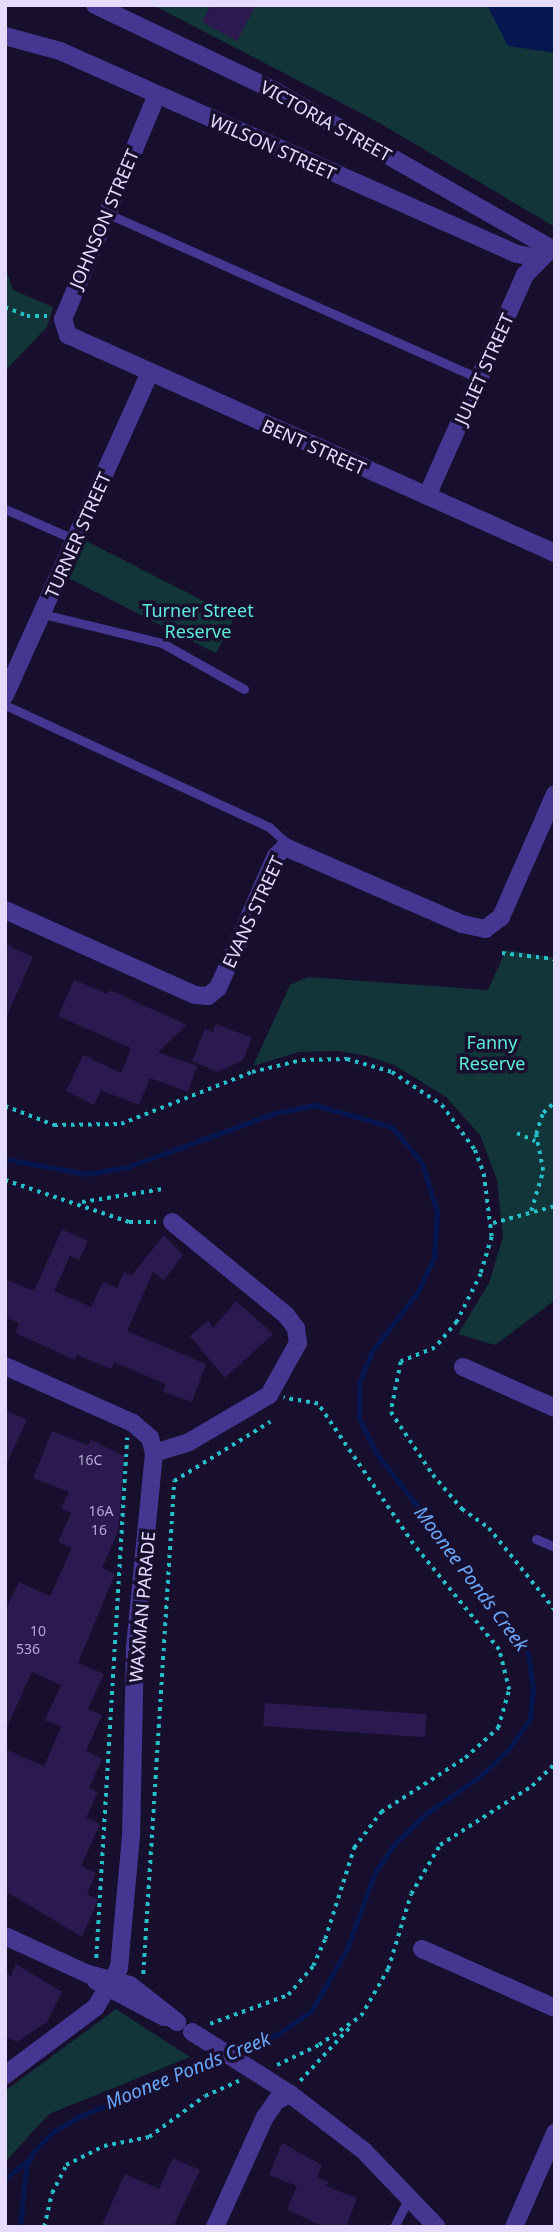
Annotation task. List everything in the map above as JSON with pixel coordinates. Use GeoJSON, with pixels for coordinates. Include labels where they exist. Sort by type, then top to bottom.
{"type":"FeatureCollection","features":[{"type":"Feature","properties":{"kind":"street","name":"VICTORIA STREET"},"geometry":{"type":"LineString","coordinates":[[96,5],[275,91],[548,253]]}},
{"type":"Feature","properties":{"kind":"street","name":"WILSON STREET"},"geometry":{"type":"LineString","coordinates":[[5,36],[60,51],[156,96],[517,254],[548,253]]}},
{"type":"Feature","properties":{"kind":"street","name":"JOHNSON STREET"},"geometry":{"type":"LineString","coordinates":[[63,319],[156,96]]}},
{"type":"Feature","properties":{"kind":"street","name":"JULIET STREET"},"geometry":{"type":"LineString","coordinates":[[427,496],[528,270],[548,253]]}},
{"type":"Feature","properties":{"kind":"street","name":"BENT STREET"},"geometry":{"type":"LineString","coordinates":[[63,319],[65,330],[74,340],[555,553]]}},
{"type":"Feature","properties":{"kind":"street","name":"TURNER STREET"},"geometry":{"type":"LineString","coordinates":[[5,695],[149,375]]}},
{"type":"Feature","properties":{"kind":"street","name":"EVANS STREET"},"geometry":{"type":"LineString","coordinates":[[5,910],[195,995],[208,996],[218,988],[276,856],[290,847],[462,924],[485,929],[501,917],[555,794]]}},
{"type":"Feature","properties":{"kind":"street"},"geometry":{"type":"LineString","coordinates":[[5,1366],[133,1423],[150,1438],[154,1453],[189,1442],[272,1390],[298,1343],[296,1328],[172,1222]]}},
{"type":"Feature","properties":{"kind":"street"},"geometry":{"type":"LineString","coordinates":[[463,1367],[555,1408]]}},
{"type":"Feature","properties":{"kind":"street","name":"WAXMAN PARADE"},"geometry":{"type":"LineString","coordinates":[[115,1980],[131,1836],[135,1648],[154,1453]]}},
{"type":"Feature","properties":{"kind":"street"},"geometry":{"type":"LineString","coordinates":[[5,1936],[92,1966],[142,1992],[290,2094],[364,2151],[436,2227]]}},
{"type":"Feature","properties":{"kind":"street"},"geometry":{"type":"LineString","coordinates":[[422,1949],[555,2008]]}},
{"type":"Feature","properties":{"kind":"street"},"geometry":{"type":"LineString","coordinates":[[5,2075],[96,2007],[115,1980]]}},
{"type":"Feature","properties":{"kind":"street"},"geometry":{"type":"LineString","coordinates":[[215,2227],[265,2117],[276,2101],[290,2094]]}},
{"type":"Feature","properties":{"kind":"street"},"geometry":{"type":"LineString","coordinates":[[514,2227],[555,2133]]}},
{"type":"Feature","properties":{"kind":"lane"},"geometry":{"type":"LineString","coordinates":[[106,213],[479,378]]}},
{"type":"Feature","properties":{"kind":"lane"},"geometry":{"type":"LineString","coordinates":[[5,509],[76,540]]}},
{"type":"Feature","properties":{"kind":"lane"},"geometry":{"type":"LineString","coordinates":[[43,614],[162,643],[244,689]]}},
{"type":"Feature","properties":{"kind":"lane"},"geometry":{"type":"LineString","coordinates":[[5,705],[269,827],[290,847]]}},
{"type":"Feature","properties":{"kind":"lane"},"geometry":{"type":"LineString","coordinates":[[536,1539],[555,1547]]}},
{"type":"Feature","properties":{"kind":"lane"},"geometry":{"type":"LineString","coordinates":[[394,2227],[409,2198]]}},
{"type":"Feature","properties":{"kind":"path"},"geometry":{"type":"LineString","coordinates":[[5,307],[27,316],[63,319]]}},
{"type":"Feature","properties":{"kind":"path"},"geometry":{"type":"LineString","coordinates":[[502,953],[555,959]]}},
{"type":"Feature","properties":{"kind":"path"},"geometry":{"type":"LineString","coordinates":[[5,1106],[54,1125],[121,1124],[252,1072],[302,1060],[347,1059],[392,1072],[442,1105],[474,1150],[493,1223],[488,1254],[472,1296],[435,1348],[401,1362],[391,1412],[462,1509],[489,1528],[555,1610]]}},
{"type":"Feature","properties":{"kind":"path"},"geometry":{"type":"LineString","coordinates":[[531,1211],[542,1171],[534,1142],[543,1113],[555,1102]]}},
{"type":"Feature","properties":{"kind":"path"},"geometry":{"type":"LineString","coordinates":[[517,1133],[534,1142]]}},
{"type":"Feature","properties":{"kind":"path"},"geometry":{"type":"LineString","coordinates":[[5,1180],[129,1222],[172,1222]]}},
{"type":"Feature","properties":{"kind":"path"},"geometry":{"type":"LineString","coordinates":[[79,1203],[163,1189]]}},
{"type":"Feature","properties":{"kind":"path"},"geometry":{"type":"LineString","coordinates":[[493,1223],[555,1206]]}},
{"type":"Feature","properties":{"kind":"path"},"geometry":{"type":"LineString","coordinates":[[193,2027],[288,1996],[313,1966],[325,1939],[354,1849],[381,1812],[465,1758],[498,1728],[509,1690],[499,1650],[413,1544],[318,1404],[281,1397],[272,1390]]}},
{"type":"Feature","properties":{"kind":"path"},"geometry":{"type":"LineString","coordinates":[[85,1953],[92,1966],[115,1980],[143,1978],[174,1480],[270,1422]]}},
{"type":"Feature","properties":{"kind":"path"},"geometry":{"type":"LineString","coordinates":[[92,1966],[127,1438],[133,1423]]}},
{"type":"Feature","properties":{"kind":"path"},"geometry":{"type":"LineString","coordinates":[[290,2094],[351,2026],[380,1986],[411,1894],[440,1844],[532,1786],[555,1764]]}},
{"type":"Feature","properties":{"kind":"path"},"geometry":{"type":"LineString","coordinates":[[277,2065],[351,2026]]}},
{"type":"Feature","properties":{"kind":"path"},"geometry":{"type":"LineString","coordinates":[[44,2227],[52,2193],[66,2165],[104,2146],[149,2137],[205,2096],[239,2081]]}},
{"type":"Feature","properties":{"kind":"green space"},"geometry":{"type":"Polygon","coordinates":[[[153,5],[555,5],[555,227],[376,121],[153,5]]]}},
{"type":"Feature","properties":{"kind":"green space"},"geometry":{"type":"Polygon","coordinates":[[[5,266],[13,290],[53,307],[47,327],[5,371],[5,266]]]}},
{"type":"Feature","properties":{"kind":"green space","name":"Turner Street Reserve"},"geometry":{"type":"Polygon","coordinates":[[[84,540],[235,617],[216,653],[65,577],[84,540]]]}},
{"type":"Feature","properties":{"kind":"green space","name":"Fanny Reserve"},"geometry":{"type":"Polygon","coordinates":[[[506,950],[555,958],[555,1300],[495,1345],[458,1334],[489,1283],[503,1237],[497,1180],[480,1135],[446,1097],[394,1065],[367,1056],[339,1051],[299,1052],[253,1066],[290,985],[308,977],[488,990],[506,950]]]}},
{"type":"Feature","properties":{"kind":"green space"},"geometry":{"type":"Polygon","coordinates":[[[116,2009],[190,2057],[49,2114],[5,2162],[5,2091],[116,2009]]]}},
{"type":"Feature","properties":{"kind":"shaded area"},"geometry":{"type":"Polygon","coordinates":[[[487,5],[555,5],[555,53],[508,46],[487,5]]]}},
{"type":"Feature","properties":{"kind":"building"},"geometry":{"type":"Polygon","coordinates":[[[211,5],[256,5],[237,41],[202,22],[211,5]]]}},
{"type":"Feature","properties":{"kind":"building"},"geometry":{"type":"Polygon","coordinates":[[[5,944],[33,957],[5,1020],[5,944]]]}},
{"type":"Feature","properties":{"kind":"building"},"geometry":{"type":"Polygon","coordinates":[[[74,980],[108,994],[110,990],[187,1025],[158,1052],[197,1066],[188,1092],[150,1078],[139,1105],[101,1090],[94,1105],[66,1091],[83,1055],[121,1073],[131,1048],[58,1016],[74,980]]]}},
{"type":"Feature","properties":{"kind":"building"},"geometry":{"type":"Polygon","coordinates":[[[216,1024],[252,1038],[243,1060],[218,1072],[192,1061],[205,1029],[213,1032],[216,1024]]]}},
{"type":"Feature","properties":{"kind":"building"},"geometry":{"type":"Polygon","coordinates":[[[62,1229],[88,1241],[79,1260],[70,1256],[54,1291],[91,1307],[103,1282],[117,1288],[124,1272],[132,1275],[164,1235],[183,1255],[164,1280],[153,1272],[127,1331],[206,1364],[192,1402],[163,1392],[166,1384],[114,1362],[111,1369],[77,1355],[75,1360],[15,1333],[19,1323],[5,1317],[5,1279],[34,1291],[62,1229]]]}},
{"type":"Feature","properties":{"kind":"building"},"geometry":{"type":"Polygon","coordinates":[[[236,1301],[273,1334],[225,1378],[190,1336],[208,1321],[213,1328],[236,1301]]]}},
{"type":"Feature","properties":{"kind":"building"},"geometry":{"type":"Polygon","coordinates":[[[5,1410],[27,1420],[5,1467],[5,1410]]]}},
{"type":"Feature","properties":{"kind":"building"},"geometry":{"type":"Polygon","coordinates":[[[52,1431],[88,1445],[91,1440],[124,1456],[118,1532],[102,1568],[115,1574],[78,1663],[104,1674],[88,1709],[102,1715],[86,1751],[102,1759],[89,1788],[98,1792],[86,1818],[100,1824],[81,1866],[96,1873],[87,1894],[98,1900],[82,1937],[5,1891],[5,1749],[44,1766],[61,1727],[45,1720],[61,1685],[32,1672],[5,1731],[5,1611],[19,1582],[50,1596],[72,1548],[58,1542],[71,1513],[61,1508],[69,1492],[33,1478],[52,1431]]]}},
{"type":"Feature","properties":{"kind":"building"},"geometry":{"type":"Polygon","coordinates":[[[265,1703],[427,1714],[425,1737],[263,1726],[265,1703]]]}},
{"type":"Feature","properties":{"kind":"building"},"geometry":{"type":"Polygon","coordinates":[[[16,1964],[62,1992],[47,2022],[17,2042],[5,2036],[5,1973],[11,1976],[16,1964]]]}},
{"type":"Feature","properties":{"kind":"building"},"geometry":{"type":"Polygon","coordinates":[[[282,2143],[322,2165],[317,2178],[328,2182],[326,2186],[357,2198],[346,2227],[324,2227],[287,2209],[297,2186],[269,2175],[282,2143]]]}},
{"type":"Feature","properties":{"kind":"building"},"geometry":{"type":"Polygon","coordinates":[[[173,2158],[200,2170],[173,2227],[101,2227],[125,2174],[159,2189],[173,2158]]]}},
{"type":"Feature","properties":{"kind":"waterway","name":"Moonee Ponds Creek"},"geometry":{"type":"LineString","coordinates":[[5,1159],[87,1174],[127,1167],[275,1113],[315,1105],[392,1127],[422,1163],[437,1212],[434,1257],[417,1293],[372,1351],[359,1383],[359,1418],[376,1453],[527,1647],[533,1688],[530,1719],[509,1749],[479,1777],[427,1813],[396,1842],[375,1872],[347,1949],[311,2011],[278,2034],[235,2053]]}},
{"type":"Feature","properties":{"kind":"waterway","name":"Moonee Ponds Creek"},"geometry":{"type":"LineString","coordinates":[[20,2227],[26,2168],[33,2152],[54,2131],[80,2116],[227,2057]]}},
{"type":"Feature","properties":{"kind":"waterway"},"geometry":{"type":"LineString","coordinates":[[5,2179],[29,2159]]}}]}
